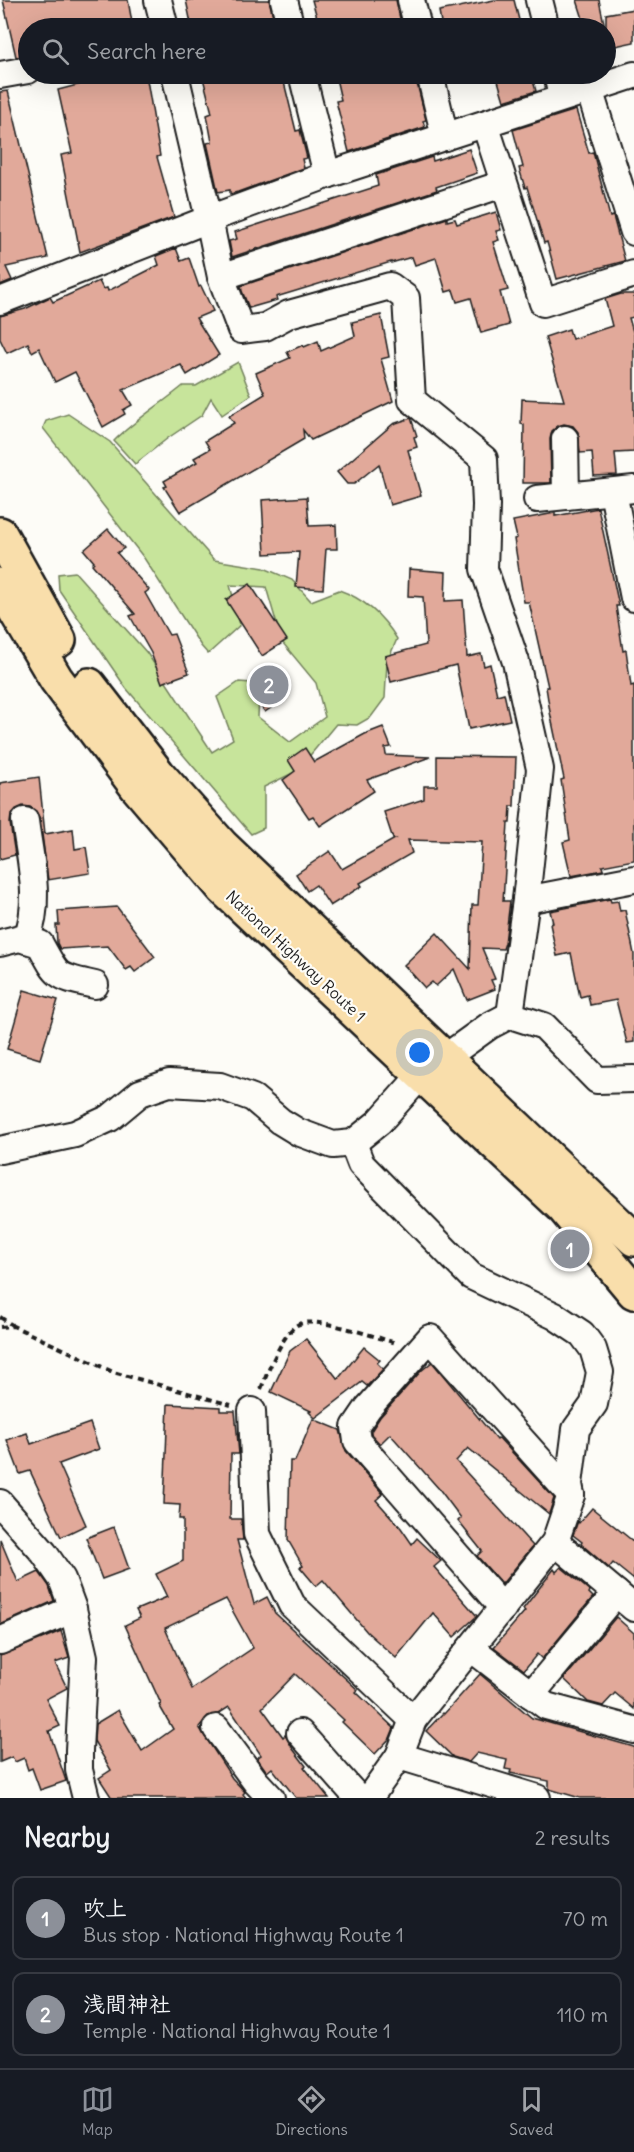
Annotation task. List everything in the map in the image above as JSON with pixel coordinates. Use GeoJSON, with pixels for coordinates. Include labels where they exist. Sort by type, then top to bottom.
{"type":"FeatureCollection","features":[{"type":"Feature","properties":{"kind":"highway","name":"National Highway Route 1"},"geometry":{"type":"LineString","coordinates":[[0,534],[75,667],[158,774],[222,846],[270,893],[563,1207],[634,1292]]}},
{"type":"Feature","properties":{"kind":"highway","name":"National Highway Route 1"},"geometry":{"type":"LineString","coordinates":[[0,585],[56,679],[137,787],[224,889],[634,1239]]}},
{"type":"Feature","properties":{"kind":"street"},"geometry":{"type":"LineString","coordinates":[[159,0],[163,18]]}},
{"type":"Feature","properties":{"kind":"street"},"geometry":{"type":"LineString","coordinates":[[284,0],[288,18]]}},
{"type":"Feature","properties":{"kind":"street"},"geometry":{"type":"LineString","coordinates":[[411,0],[416,18]]}},
{"type":"Feature","properties":{"kind":"street"},"geometry":{"type":"LineString","coordinates":[[539,0],[544,18]]}},
{"type":"Feature","properties":{"kind":"street"},"geometry":{"type":"LineString","coordinates":[[0,75],[18,72]]}},
{"type":"Feature","properties":{"kind":"street"},"geometry":{"type":"LineString","coordinates":[[616,80],[634,75]]}},
{"type":"Feature","properties":{"kind":"street"},"geometry":{"type":"LineString","coordinates":[[177,84],[221,277],[242,330],[265,327],[289,314],[390,286],[406,298],[412,400],[484,459],[486,505],[484,569],[516,662],[540,769],[526,900],[510,1014]]}},
{"type":"Feature","properties":{"kind":"street"},"geometry":{"type":"LineString","coordinates":[[304,84],[327,175]]}},
{"type":"Feature","properties":{"kind":"street"},"geometry":{"type":"LineString","coordinates":[[432,84],[445,137]]}},
{"type":"Feature","properties":{"kind":"street"},"geometry":{"type":"LineString","coordinates":[[0,301],[327,175],[485,124],[559,85],[589,88],[603,84]]}},
{"type":"Feature","properties":{"kind":"street"},"geometry":{"type":"LineString","coordinates":[[589,88],[634,232]]}},
{"type":"Feature","properties":{"kind":"street"},"geometry":{"type":"LineString","coordinates":[[485,124],[543,303],[634,274]]}},
{"type":"Feature","properties":{"kind":"street"},"geometry":{"type":"LineString","coordinates":[[221,277],[503,183]]}},
{"type":"Feature","properties":{"kind":"street"},"geometry":{"type":"LineString","coordinates":[[565,439],[566,496]]}},
{"type":"Feature","properties":{"kind":"street"},"geometry":{"type":"LineString","coordinates":[[537,499],[623,490],[634,598]]}},
{"type":"Feature","properties":{"kind":"street"},"geometry":{"type":"LineString","coordinates":[[26,821],[34,889],[33,924],[26,940]]}},
{"type":"Feature","properties":{"kind":"street"},"geometry":{"type":"LineString","coordinates":[[526,900],[634,879]]}},
{"type":"Feature","properties":{"kind":"street"},"geometry":{"type":"LineString","coordinates":[[0,943],[20,938],[40,944],[55,972],[62,977],[95,985]]}},
{"type":"Feature","properties":{"kind":"street"},"geometry":{"type":"LineString","coordinates":[[0,1150],[75,1134],[110,1118],[140,1093],[169,1083],[220,1086],[253,1098],[280,1121],[298,1132],[333,1145],[353,1143],[379,1122],[433,1066],[489,1026],[510,1014],[544,1026],[597,1080],[634,1079]]}},
{"type":"Feature","properties":{"kind":"street"},"geometry":{"type":"LineString","coordinates":[[353,1143],[361,1164],[471,1276],[555,1316],[582,1334],[593,1349],[600,1372],[594,1404],[576,1429],[570,1490],[555,1542],[413,1720],[399,1755],[369,1798]]}},
{"type":"Feature","properties":{"kind":"street"},"geometry":{"type":"LineString","coordinates":[[503,1608],[357,1441],[355,1427],[368,1408],[430,1338],[570,1490]]}},
{"type":"Feature","properties":{"kind":"street"},"geometry":{"type":"LineString","coordinates":[[252,1411],[257,1534],[292,1605],[413,1720]]}},
{"type":"Feature","properties":{"kind":"street"},"geometry":{"type":"LineString","coordinates":[[0,1503],[44,1553],[62,1580],[73,1609],[84,1657],[79,1770],[86,1798]]}},
{"type":"Feature","properties":{"kind":"street"},"geometry":{"type":"LineString","coordinates":[[531,1695],[625,1601],[555,1542]]}},
{"type":"Feature","properties":{"kind":"street"},"geometry":{"type":"LineString","coordinates":[[0,1641],[73,1609]]}},
{"type":"Feature","properties":{"kind":"street"},"geometry":{"type":"LineString","coordinates":[[471,1648],[546,1706],[634,1730]]}},
{"type":"Feature","properties":{"kind":"street"},"geometry":{"type":"LineString","coordinates":[[216,1728],[256,1782],[271,1798]]}},
{"type":"Feature","properties":{"kind":"street"},"geometry":{"type":"LineString","coordinates":[[300,1733],[358,1798]]}},
{"type":"Feature","properties":{"kind":"street"},"geometry":{"type":"LineString","coordinates":[[399,1755],[537,1798]]}},
{"type":"Feature","properties":{"kind":"path"},"geometry":{"type":"LineString","coordinates":[[0,1317],[13,1326],[113,1372],[252,1411],[271,1360],[296,1326],[304,1323],[323,1323],[420,1350]]}},
{"type":"Feature","properties":{"kind":"path"},"geometry":{"type":"LineString","coordinates":[[0,1327],[13,1326]]}},
{"type":"Feature","properties":{"kind":"green space"},"geometry":{"type":"Polygon","coordinates":[[[238,362],[251,395],[222,415],[211,398],[202,415],[135,464],[114,441],[183,386],[196,386],[238,362]]]}},
{"type":"Feature","properties":{"kind":"green space"},"geometry":{"type":"Polygon","coordinates":[[[68,414],[110,442],[214,560],[264,568],[292,580],[311,601],[339,590],[365,603],[386,623],[397,639],[387,662],[385,698],[371,717],[357,725],[336,724],[297,771],[264,787],[264,828],[251,834],[126,688],[59,590],[58,574],[75,572],[147,653],[212,752],[233,739],[217,697],[239,682],[252,683],[259,697],[258,717],[290,742],[325,717],[316,683],[282,642],[266,587],[230,585],[240,625],[208,654],[144,558],[43,428],[46,421],[68,414]]]}},
{"type":"Feature","properties":{"kind":"building"},"geometry":{"type":"Polygon","coordinates":[[[3,0],[128,0],[131,18],[18,18],[18,57],[16,57],[3,0]]]}},
{"type":"Feature","properties":{"kind":"building"},"geometry":{"type":"Polygon","coordinates":[[[186,0],[269,0],[274,18],[190,18],[186,0]]]}},
{"type":"Feature","properties":{"kind":"building"},"geometry":{"type":"Polygon","coordinates":[[[312,0],[396,0],[400,18],[317,18],[312,0]]]}},
{"type":"Feature","properties":{"kind":"building"},"geometry":{"type":"Polygon","coordinates":[[[494,0],[514,0],[518,18],[440,18],[439,11],[494,0]]]}},
{"type":"Feature","properties":{"kind":"building"},"geometry":{"type":"Polygon","coordinates":[[[577,0],[599,0],[603,18],[583,18],[577,0]]]}},
{"type":"Feature","properties":{"kind":"building"},"geometry":{"type":"Polygon","coordinates":[[[634,9],[634,42],[616,46],[616,18],[606,18],[606,14],[634,9]]]}},
{"type":"Feature","properties":{"kind":"building"},"geometry":{"type":"Polygon","coordinates":[[[81,84],[148,84],[160,156],[157,157],[174,217],[80,252],[61,155],[72,153],[58,90],[81,84]]]}},
{"type":"Feature","properties":{"kind":"building"},"geometry":{"type":"Polygon","coordinates":[[[205,84],[284,84],[296,131],[300,130],[307,158],[302,159],[304,168],[238,192],[230,194],[230,190],[218,192],[207,143],[212,142],[207,115],[212,113],[205,84]]]}},
{"type":"Feature","properties":{"kind":"building"},"geometry":{"type":"Polygon","coordinates":[[[337,84],[416,84],[426,120],[423,121],[425,127],[349,152],[336,101],[341,100],[337,84]]]}},
{"type":"Feature","properties":{"kind":"building"},"geometry":{"type":"Polygon","coordinates":[[[499,84],[534,84],[536,91],[504,101],[499,84]]]}},
{"type":"Feature","properties":{"kind":"building"},"geometry":{"type":"Polygon","coordinates":[[[8,91],[48,258],[6,267],[12,280],[0,285],[0,92],[8,91]]]}},
{"type":"Feature","properties":{"kind":"building"},"geometry":{"type":"Polygon","coordinates":[[[576,110],[589,153],[593,152],[610,217],[613,216],[625,261],[557,279],[547,242],[544,243],[519,168],[523,167],[513,130],[576,110]]]}},
{"type":"Feature","properties":{"kind":"building"},"geometry":{"type":"Polygon","coordinates":[[[469,149],[477,173],[436,187],[437,190],[232,257],[229,241],[237,239],[235,232],[378,186],[376,175],[432,157],[433,161],[469,149]]]}},
{"type":"Feature","properties":{"kind":"building"},"geometry":{"type":"Polygon","coordinates":[[[496,212],[501,230],[496,231],[499,240],[493,242],[508,290],[500,292],[509,325],[481,333],[471,298],[457,302],[453,290],[446,292],[436,258],[415,265],[412,257],[391,262],[276,297],[277,300],[249,308],[242,291],[241,286],[447,218],[447,221],[455,219],[457,224],[496,212]]]}},
{"type":"Feature","properties":{"kind":"building"},"geometry":{"type":"Polygon","coordinates":[[[176,248],[181,261],[189,258],[199,287],[201,286],[213,311],[196,318],[219,355],[187,375],[181,365],[123,390],[132,405],[123,410],[125,414],[103,427],[75,372],[55,382],[39,348],[32,352],[28,343],[7,353],[0,339],[0,316],[25,309],[50,297],[53,302],[99,281],[103,289],[107,288],[108,291],[159,265],[156,256],[176,248]]]}},
{"type":"Feature","properties":{"kind":"building"},"geometry":{"type":"Polygon","coordinates":[[[621,294],[634,294],[634,317],[629,318],[634,335],[634,452],[615,453],[617,475],[594,476],[592,452],[580,453],[578,432],[573,426],[564,424],[552,431],[550,439],[551,483],[523,483],[522,399],[564,401],[545,337],[569,329],[572,339],[612,326],[605,299],[621,294]]]}},
{"type":"Feature","properties":{"kind":"building"},"geometry":{"type":"Polygon","coordinates":[[[381,315],[389,357],[381,359],[393,401],[311,440],[303,430],[304,439],[180,512],[164,487],[167,486],[164,481],[197,462],[194,458],[210,449],[205,441],[234,423],[229,416],[265,394],[256,373],[290,358],[287,352],[303,345],[304,347],[318,341],[321,351],[355,336],[352,322],[381,315]]]}},
{"type":"Feature","properties":{"kind":"building"},"geometry":{"type":"Polygon","coordinates":[[[411,418],[417,436],[414,437],[417,447],[408,450],[421,496],[390,505],[379,464],[354,484],[347,484],[337,472],[393,424],[411,418]]]}},
{"type":"Feature","properties":{"kind":"building"},"geometry":{"type":"Polygon","coordinates":[[[307,497],[309,526],[336,525],[337,549],[326,549],[323,589],[296,587],[299,552],[265,554],[262,500],[307,497]]]}},
{"type":"Feature","properties":{"kind":"building"},"geometry":{"type":"Polygon","coordinates":[[[598,508],[619,606],[616,606],[623,651],[626,650],[631,686],[634,685],[634,860],[602,866],[603,870],[571,876],[563,842],[570,840],[561,780],[564,779],[550,712],[546,687],[548,687],[529,602],[524,602],[513,521],[598,508]]]}},
{"type":"Feature","properties":{"kind":"building"},"geometry":{"type":"Polygon","coordinates":[[[108,529],[124,548],[117,553],[149,590],[145,593],[169,635],[174,634],[189,673],[162,683],[151,653],[130,616],[135,614],[92,564],[94,562],[84,550],[108,529]]]}},
{"type":"Feature","properties":{"kind":"building"},"geometry":{"type":"Polygon","coordinates":[[[409,569],[446,572],[445,601],[463,600],[467,657],[481,654],[484,666],[490,664],[497,695],[504,693],[510,720],[469,729],[456,665],[391,682],[385,656],[426,645],[423,597],[408,596],[409,569]]]}},
{"type":"Feature","properties":{"kind":"building"},"geometry":{"type":"Polygon","coordinates":[[[250,584],[287,640],[262,656],[226,600],[250,584]]]}},
{"type":"Feature","properties":{"kind":"building"},"geometry":{"type":"Polygon","coordinates":[[[273,673],[289,695],[265,712],[249,690],[273,673]]]}},
{"type":"Feature","properties":{"kind":"building"},"geometry":{"type":"Polygon","coordinates":[[[383,727],[391,747],[385,748],[386,755],[430,757],[367,780],[374,791],[320,826],[313,816],[309,818],[283,780],[295,771],[288,760],[305,748],[314,762],[365,734],[383,727]]]}},
{"type":"Feature","properties":{"kind":"building"},"geometry":{"type":"Polygon","coordinates":[[[437,756],[516,757],[514,806],[511,806],[510,823],[508,823],[503,901],[510,901],[505,943],[503,949],[482,948],[495,979],[491,980],[495,989],[467,1000],[454,969],[436,986],[432,982],[425,988],[404,965],[437,933],[470,969],[472,905],[478,905],[482,842],[408,840],[412,853],[360,883],[362,886],[330,906],[316,885],[307,891],[296,874],[330,851],[342,869],[395,839],[393,839],[384,812],[424,799],[424,786],[437,786],[437,756]]]}},
{"type":"Feature","properties":{"kind":"building"},"geometry":{"type":"Polygon","coordinates":[[[39,777],[45,834],[73,829],[75,849],[86,847],[90,873],[48,880],[40,819],[36,811],[30,807],[23,806],[11,815],[15,855],[0,859],[0,783],[39,777]]]}},
{"type":"Feature","properties":{"kind":"building"},"geometry":{"type":"Polygon","coordinates":[[[610,899],[611,902],[618,901],[620,911],[625,910],[634,954],[634,1042],[627,1043],[616,1000],[590,1005],[588,995],[580,997],[571,953],[557,956],[550,924],[553,923],[550,911],[610,899]]]}},
{"type":"Feature","properties":{"kind":"building"},"geometry":{"type":"Polygon","coordinates":[[[117,907],[155,957],[135,972],[131,967],[126,970],[108,946],[60,949],[57,943],[56,925],[59,925],[58,911],[117,907]]]}},
{"type":"Feature","properties":{"kind":"building"},"geometry":{"type":"Polygon","coordinates":[[[24,990],[58,1000],[40,1059],[7,1049],[24,990]]]}},
{"type":"Feature","properties":{"kind":"building"},"geometry":{"type":"Polygon","coordinates":[[[306,1339],[338,1379],[364,1347],[380,1360],[377,1363],[383,1369],[367,1386],[362,1382],[315,1418],[309,1412],[311,1411],[271,1392],[290,1351],[306,1339]]]}},
{"type":"Feature","properties":{"kind":"building"},"geometry":{"type":"Polygon","coordinates":[[[432,1362],[497,1440],[499,1438],[554,1498],[549,1514],[468,1448],[456,1461],[533,1546],[502,1584],[477,1556],[482,1551],[458,1521],[461,1518],[440,1490],[390,1434],[380,1444],[371,1434],[380,1417],[421,1371],[432,1362]]]}},
{"type":"Feature","properties":{"kind":"building"},"geometry":{"type":"Polygon","coordinates":[[[168,1404],[220,1407],[220,1411],[235,1411],[239,1454],[231,1454],[230,1519],[241,1519],[243,1540],[237,1540],[254,1604],[267,1597],[275,1613],[358,1690],[356,1692],[394,1728],[390,1738],[375,1754],[342,1722],[344,1720],[295,1674],[262,1708],[283,1737],[285,1735],[306,1766],[304,1767],[329,1798],[296,1798],[272,1768],[267,1772],[257,1758],[261,1755],[229,1707],[218,1714],[208,1716],[199,1727],[232,1778],[245,1792],[243,1794],[246,1798],[112,1798],[99,1778],[111,1770],[94,1741],[95,1724],[118,1710],[142,1751],[173,1729],[159,1705],[161,1704],[125,1625],[140,1618],[136,1610],[167,1597],[156,1574],[183,1561],[183,1519],[179,1519],[180,1505],[164,1504],[168,1404]],[[226,1599],[165,1628],[192,1689],[253,1648],[226,1599]]]}},
{"type":"Feature","properties":{"kind":"building"},"geometry":{"type":"Polygon","coordinates":[[[313,1419],[340,1430],[346,1451],[383,1494],[376,1500],[412,1544],[417,1538],[441,1561],[434,1567],[477,1616],[454,1637],[433,1613],[396,1658],[367,1632],[323,1580],[316,1586],[300,1567],[303,1566],[288,1540],[290,1461],[295,1461],[313,1419]]]}},
{"type":"Feature","properties":{"kind":"building"},"geometry":{"type":"Polygon","coordinates":[[[90,1423],[99,1449],[59,1464],[86,1525],[61,1537],[30,1471],[20,1474],[7,1440],[27,1433],[31,1444],[90,1423]]]}},
{"type":"Feature","properties":{"kind":"building"},"geometry":{"type":"Polygon","coordinates":[[[592,1508],[634,1542],[634,1580],[613,1563],[609,1568],[573,1535],[578,1521],[579,1523],[592,1508]]]}},
{"type":"Feature","properties":{"kind":"building"},"geometry":{"type":"Polygon","coordinates":[[[114,1527],[129,1569],[102,1579],[86,1538],[114,1527]]]}},
{"type":"Feature","properties":{"kind":"building"},"geometry":{"type":"Polygon","coordinates":[[[0,1539],[18,1582],[39,1572],[49,1586],[54,1601],[0,1625],[0,1539]]]}},
{"type":"Feature","properties":{"kind":"building"},"geometry":{"type":"Polygon","coordinates":[[[561,1567],[590,1591],[593,1597],[542,1659],[537,1654],[524,1670],[494,1647],[525,1611],[523,1609],[554,1569],[556,1572],[561,1567]]]}},
{"type":"Feature","properties":{"kind":"building"},"geometry":{"type":"Polygon","coordinates":[[[616,1617],[634,1633],[634,1709],[615,1693],[603,1706],[588,1702],[564,1679],[616,1617]]]}},
{"type":"Feature","properties":{"kind":"building"},"geometry":{"type":"Polygon","coordinates":[[[61,1631],[69,1658],[55,1663],[67,1688],[46,1699],[60,1726],[49,1731],[66,1781],[40,1790],[32,1768],[28,1770],[24,1758],[15,1762],[12,1757],[0,1762],[0,1656],[61,1631]]]}},
{"type":"Feature","properties":{"kind":"building"},"geometry":{"type":"Polygon","coordinates":[[[480,1674],[532,1718],[634,1747],[634,1798],[580,1798],[549,1789],[549,1781],[510,1773],[511,1770],[505,1769],[507,1760],[477,1753],[469,1762],[453,1757],[426,1731],[480,1674]]]}},
{"type":"Feature","properties":{"kind":"place","name":"浅間神社"},"geometry":{"type":"Point","coordinates":[269,685]}},
{"type":"Feature","properties":{"kind":"place","name":"吹上"},"geometry":{"type":"Point","coordinates":[570,1249]}}]}
